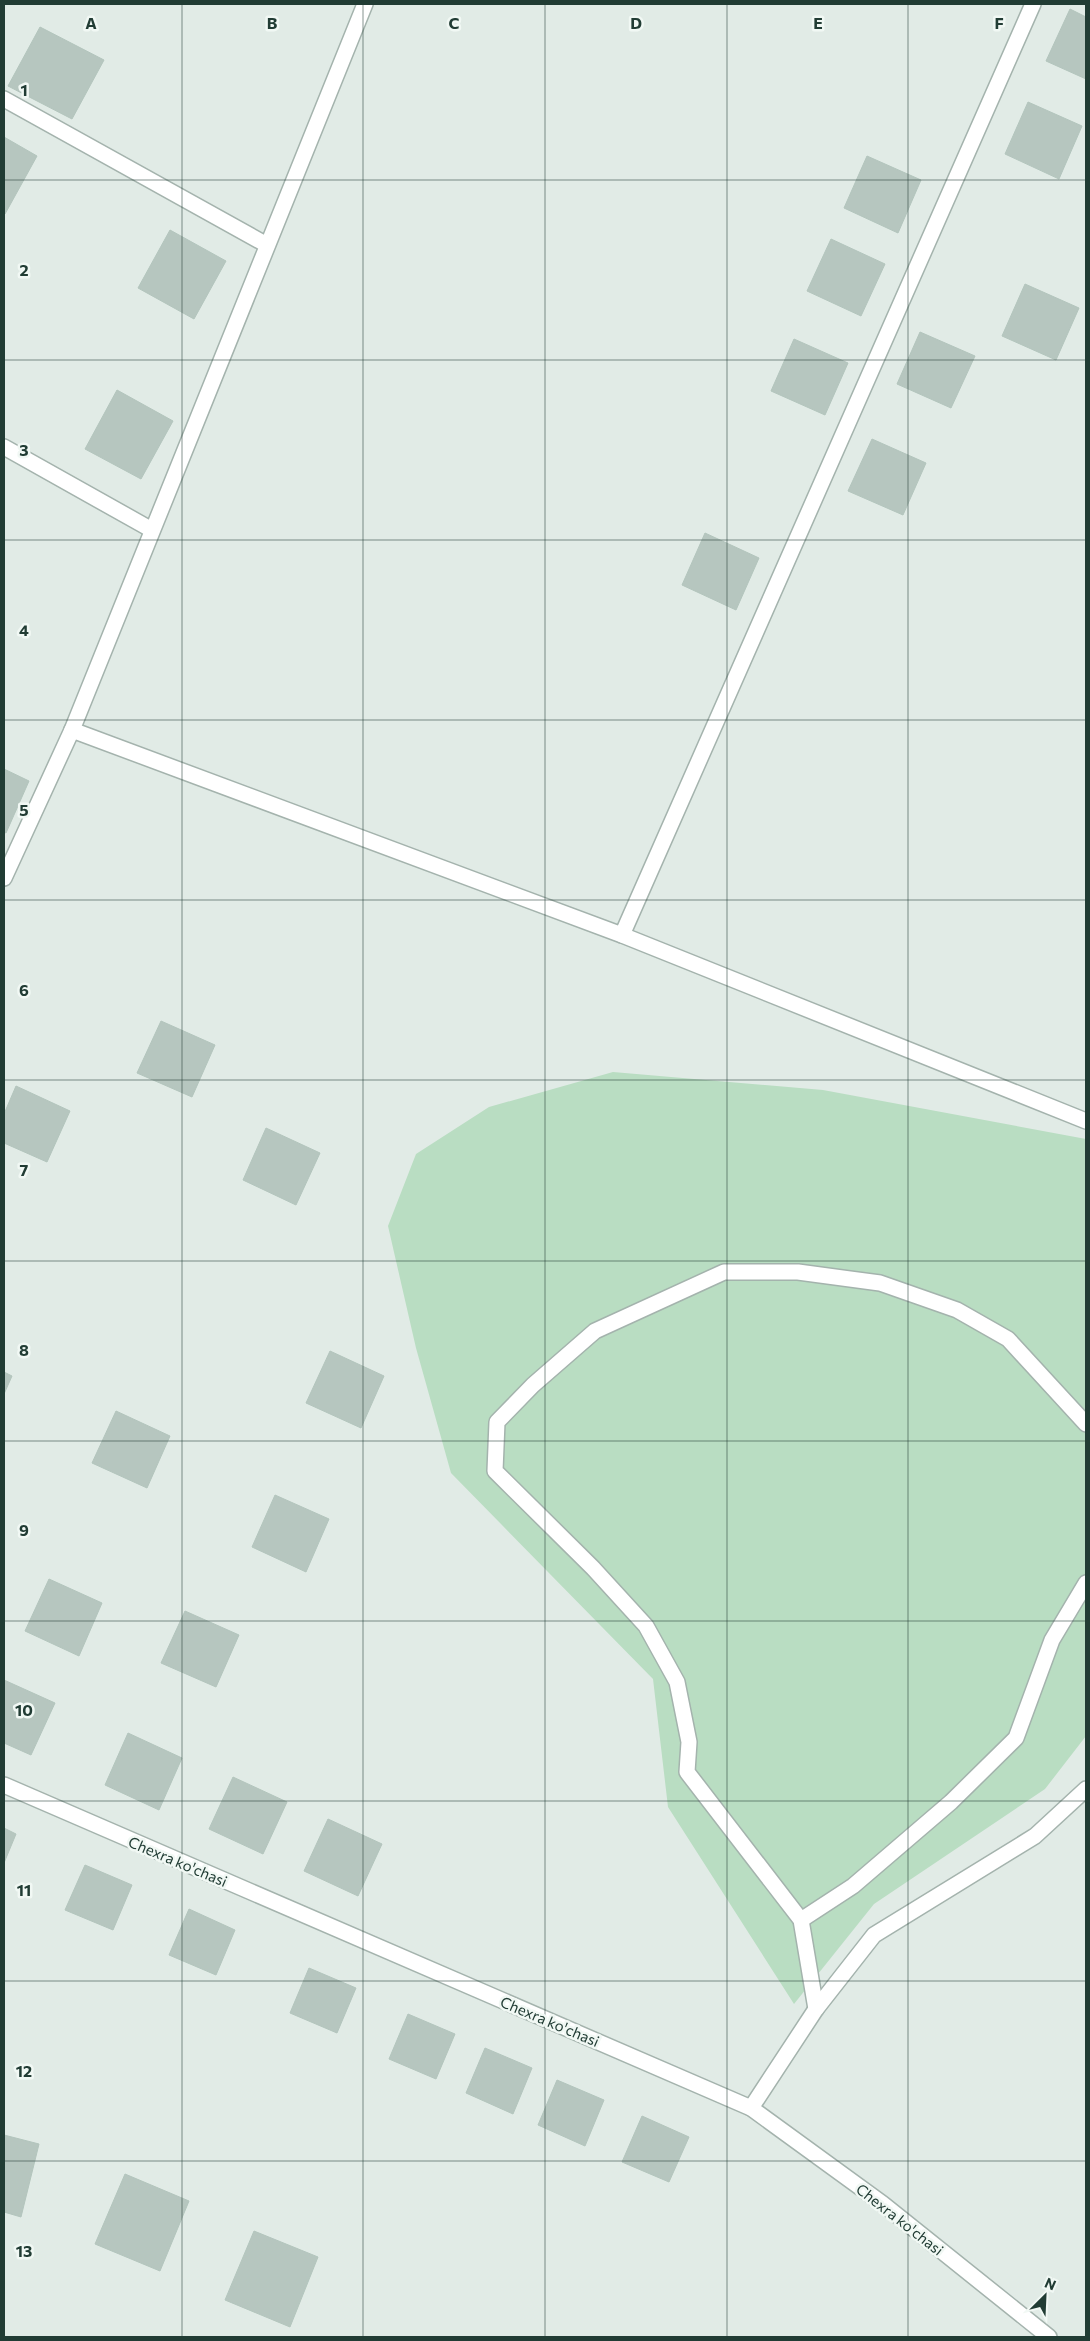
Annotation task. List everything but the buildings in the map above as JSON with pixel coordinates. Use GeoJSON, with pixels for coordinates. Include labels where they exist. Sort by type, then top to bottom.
{"type":"FeatureCollection","features":[{"type":"Feature","properties":{"kind":"street"},"geometry":{"type":"LineString","coordinates":[[4,878],[72,730],[365,4]]}},
{"type":"Feature","properties":{"kind":"street"},"geometry":{"type":"LineString","coordinates":[[622,935],[1033,4]]}},
{"type":"Feature","properties":{"kind":"street"},"geometry":{"type":"LineString","coordinates":[[4,99],[267,245]]}},
{"type":"Feature","properties":{"kind":"street"},"geometry":{"type":"LineString","coordinates":[[4,447],[152,530]]}},
{"type":"Feature","properties":{"kind":"street"},"geometry":{"type":"LineString","coordinates":[[72,730],[622,935],[1086,1121]]}},
{"type":"Feature","properties":{"kind":"street"},"geometry":{"type":"LineString","coordinates":[[816,2009],[800,1920],[687,1772],[689,1742],[677,1682],[646,1626],[594,1568],[494,1471],[496,1422],[533,1384],[595,1331],[724,1272],[798,1272],[880,1284],[957,1310],[1008,1339],[1086,1424]]}},
{"type":"Feature","properties":{"kind":"street"},"geometry":{"type":"LineString","coordinates":[[800,1920],[853,1886],[951,1802],[1016,1738],[1052,1640],[1086,1583]]}},
{"type":"Feature","properties":{"kind":"street","name":"Chexra ko'chasi"},"geometry":{"type":"LineString","coordinates":[[4,1785],[751,2108],[883,2204],[1049,2337]]}},
{"type":"Feature","properties":{"kind":"street"},"geometry":{"type":"LineString","coordinates":[[751,2108],[816,2009],[874,1935],[1035,1836],[1086,1789]]}},
{"type":"Feature","properties":{"kind":"green space"},"geometry":{"type":"Polygon","coordinates":[[[613,1072],[823,1090],[1086,1139],[1086,1736],[1045,1789],[874,1904],[794,2004],[668,1807],[653,1679],[451,1473],[416,1348],[388,1226],[416,1154],[489,1107],[613,1072]]]}}]}
